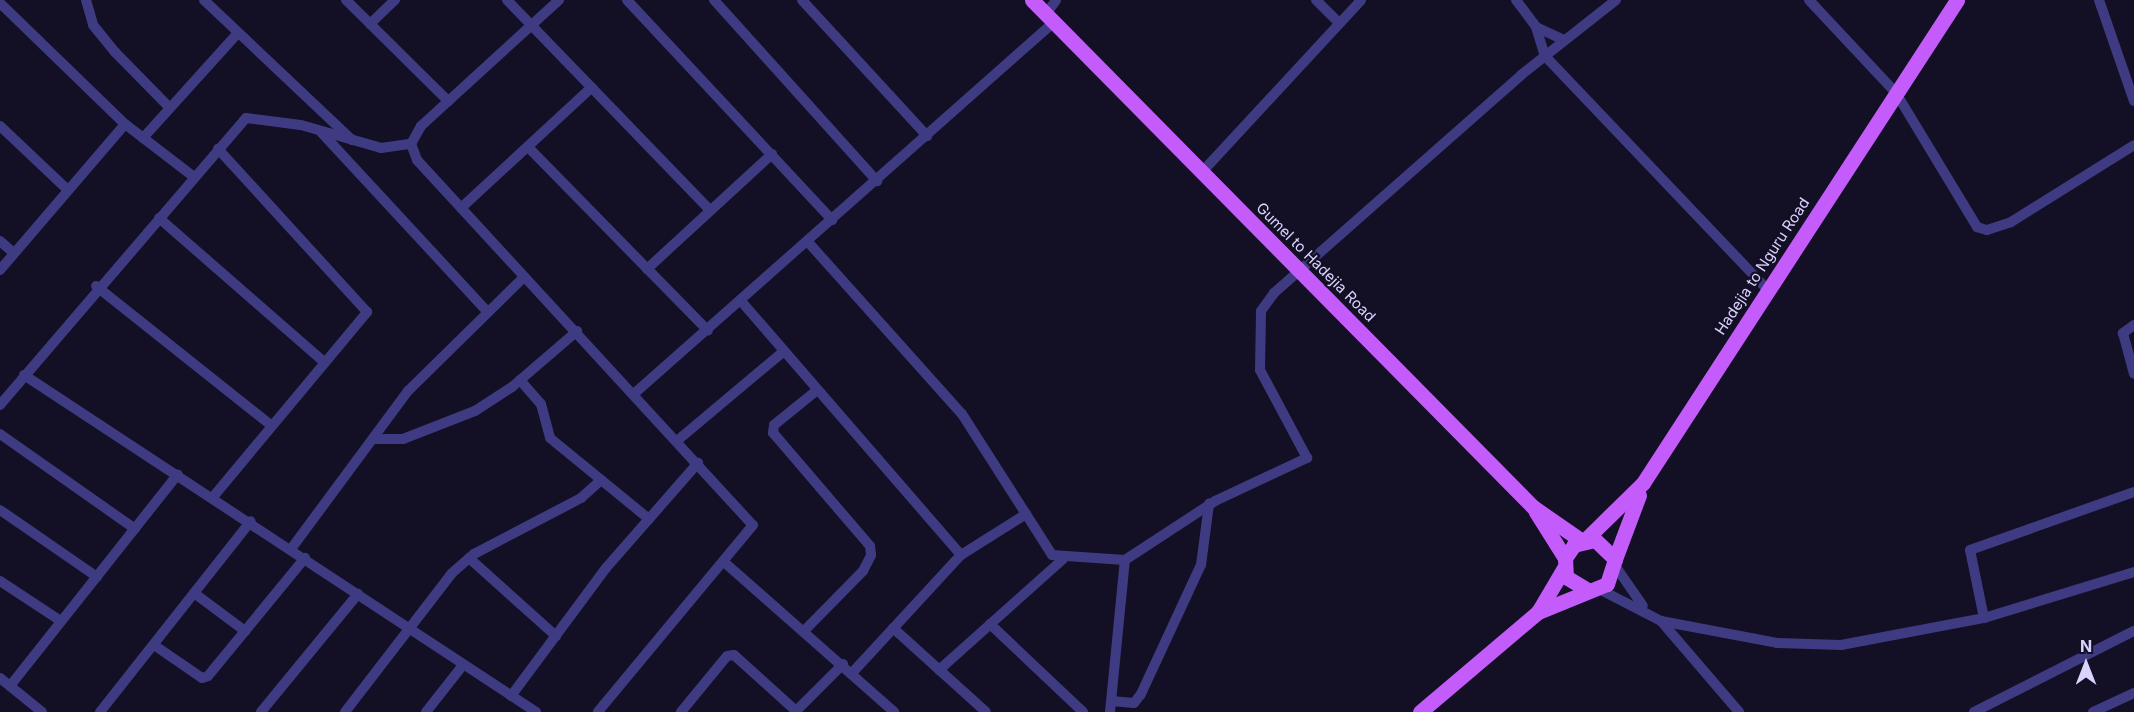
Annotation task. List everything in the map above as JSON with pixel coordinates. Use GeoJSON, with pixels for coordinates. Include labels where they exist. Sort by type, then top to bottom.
{"type":"FeatureCollection","features":[{"type":"Feature","properties":{"kind":"main road","name":"Gumel to Hadejia Road"},"geometry":{"type":"LineString","coordinates":[[1032,0],[1533,507],[1584,541]]}},
{"type":"Feature","properties":{"kind":"main road","name":"Hadejia to Nguru Road"},"geometry":{"type":"LineString","coordinates":[[1584,541],[1643,483],[1957,0]]}},
{"type":"Feature","properties":{"kind":"main road"},"geometry":{"type":"LineString","coordinates":[[1420,712],[1538,612],[1594,590],[1615,563],[1643,483]]}},
{"type":"Feature","properties":{"kind":"main road"},"geometry":{"type":"LineString","coordinates":[[1533,507],[1564,563],[1572,584],[1594,590]]}},
{"type":"Feature","properties":{"kind":"main road"},"geometry":{"type":"LineString","coordinates":[[1538,612],[1564,563],[1584,541],[1604,544],[1615,563]]}},
{"type":"Feature","properties":{"kind":"street"},"geometry":{"type":"LineString","coordinates":[[86,0],[93,25],[115,52],[170,108]]}},
{"type":"Feature","properties":{"kind":"street"},"geometry":{"type":"LineString","coordinates":[[204,0],[354,142]]}},
{"type":"Feature","properties":{"kind":"street"},"geometry":{"type":"LineString","coordinates":[[345,0],[448,101]]}},
{"type":"Feature","properties":{"kind":"street"},"geometry":{"type":"LineString","coordinates":[[370,24],[395,0]]}},
{"type":"Feature","properties":{"kind":"street"},"geometry":{"type":"LineString","coordinates":[[507,0],[709,209]]}},
{"type":"Feature","properties":{"kind":"street"},"geometry":{"type":"LineString","coordinates":[[559,0],[421,126],[411,144],[417,160],[524,276],[636,392],[753,525],[598,712]]}},
{"type":"Feature","properties":{"kind":"street"},"geometry":{"type":"LineString","coordinates":[[627,0],[832,220]]}},
{"type":"Feature","properties":{"kind":"street"},"geometry":{"type":"LineString","coordinates":[[714,0],[877,181]]}},
{"type":"Feature","properties":{"kind":"street"},"geometry":{"type":"LineString","coordinates":[[802,0],[927,136]]}},
{"type":"Feature","properties":{"kind":"street"},"geometry":{"type":"LineString","coordinates":[[636,392],[927,136],[1050,18],[1056,0]]}},
{"type":"Feature","properties":{"kind":"street"},"geometry":{"type":"LineString","coordinates":[[1316,0],[1339,23]]}},
{"type":"Feature","properties":{"kind":"street"},"geometry":{"type":"LineString","coordinates":[[1202,172],[1361,0]]}},
{"type":"Feature","properties":{"kind":"street"},"geometry":{"type":"LineString","coordinates":[[1516,0],[1536,27],[1545,56],[1768,290]]}},
{"type":"Feature","properties":{"kind":"street"},"geometry":{"type":"LineString","coordinates":[[808,242],[962,414],[1052,555],[1063,559],[1125,560],[1209,504],[1307,458],[1260,370],[1257,350],[1261,311],[1299,271],[1545,56],[1616,0]]}},
{"type":"Feature","properties":{"kind":"street"},"geometry":{"type":"LineString","coordinates":[[1809,0],[1896,93],[1977,227],[1988,230],[2011,222],[2134,145]]}},
{"type":"Feature","properties":{"kind":"street"},"geometry":{"type":"LineString","coordinates":[[2099,0],[2134,101]]}},
{"type":"Feature","properties":{"kind":"street"},"geometry":{"type":"LineString","coordinates":[[1,7],[124,124],[194,177]]}},
{"type":"Feature","properties":{"kind":"street"},"geometry":{"type":"LineString","coordinates":[[1536,27],[1564,40]]}},
{"type":"Feature","properties":{"kind":"street"},"geometry":{"type":"LineString","coordinates":[[143,138],[237,33]]}},
{"type":"Feature","properties":{"kind":"street"},"geometry":{"type":"LineString","coordinates":[[2123,70],[2134,63]]}},
{"type":"Feature","properties":{"kind":"street"},"geometry":{"type":"LineString","coordinates":[[461,208],[592,87]]}},
{"type":"Feature","properties":{"kind":"street"},"geometry":{"type":"LineString","coordinates":[[0,405],[96,286],[246,118],[321,132],[381,148],[411,144]]}},
{"type":"Feature","properties":{"kind":"street"},"geometry":{"type":"LineString","coordinates":[[0,270],[124,124]]}},
{"type":"Feature","properties":{"kind":"street"},"geometry":{"type":"LineString","coordinates":[[0,126],[68,190]]}},
{"type":"Feature","properties":{"kind":"street"},"geometry":{"type":"LineString","coordinates":[[321,132],[487,311]]}},
{"type":"Feature","properties":{"kind":"street"},"geometry":{"type":"LineString","coordinates":[[528,147],[708,331]]}},
{"type":"Feature","properties":{"kind":"street"},"geometry":{"type":"LineString","coordinates":[[213,497],[270,425],[367,312],[218,149]]}},
{"type":"Feature","properties":{"kind":"street"},"geometry":{"type":"LineString","coordinates":[[647,269],[709,209],[772,154]]}},
{"type":"Feature","properties":{"kind":"street"},"geometry":{"type":"LineString","coordinates":[[159,218],[324,362]]}},
{"type":"Feature","properties":{"kind":"street"},"geometry":{"type":"LineString","coordinates":[[0,241],[14,253]]}},
{"type":"Feature","properties":{"kind":"street"},"geometry":{"type":"LineString","coordinates":[[291,549],[408,391],[524,276]]}},
{"type":"Feature","properties":{"kind":"street"},"geometry":{"type":"LineString","coordinates":[[96,286],[270,425]]}},
{"type":"Feature","properties":{"kind":"street"},"geometry":{"type":"LineString","coordinates":[[741,301],[962,555]]}},
{"type":"Feature","properties":{"kind":"street"},"geometry":{"type":"LineString","coordinates":[[2134,325],[2123,333],[2134,374]]}},
{"type":"Feature","properties":{"kind":"street"},"geometry":{"type":"LineString","coordinates":[[373,440],[403,440],[475,411],[520,380],[577,331]]}},
{"type":"Feature","properties":{"kind":"street"},"geometry":{"type":"LineString","coordinates":[[678,440],[784,351]]}},
{"type":"Feature","properties":{"kind":"street"},"geometry":{"type":"LineString","coordinates":[[24,375],[251,521],[536,712]]}},
{"type":"Feature","properties":{"kind":"street"},"geometry":{"type":"LineString","coordinates":[[520,380],[541,404],[550,438],[649,519]]}},
{"type":"Feature","properties":{"kind":"street"},"geometry":{"type":"LineString","coordinates":[[805,630],[863,571],[871,555],[870,546],[773,433],[774,425],[817,390]]}},
{"type":"Feature","properties":{"kind":"street"},"geometry":{"type":"LineString","coordinates":[[0,434],[135,529]]}},
{"type":"Feature","properties":{"kind":"street"},"geometry":{"type":"LineString","coordinates":[[511,696],[649,519],[698,463]]}},
{"type":"Feature","properties":{"kind":"street"},"geometry":{"type":"LineString","coordinates":[[10,686],[178,474]]}},
{"type":"Feature","properties":{"kind":"street"},"geometry":{"type":"LineString","coordinates":[[345,712],[411,630],[417,612],[469,558],[581,498],[601,480]]}},
{"type":"Feature","properties":{"kind":"street"},"geometry":{"type":"LineString","coordinates":[[1984,618],[1970,550],[2134,492]]}},
{"type":"Feature","properties":{"kind":"street"},"geometry":{"type":"LineString","coordinates":[[1125,560],[1111,706],[1134,703],[1141,694],[1201,565],[1209,504]]}},
{"type":"Feature","properties":{"kind":"street"},"geometry":{"type":"LineString","coordinates":[[0,510],[97,577]]}},
{"type":"Feature","properties":{"kind":"street"},"geometry":{"type":"LineString","coordinates":[[852,673],[962,555],[1026,514]]}},
{"type":"Feature","properties":{"kind":"street"},"geometry":{"type":"LineString","coordinates":[[100,712],[251,521]]}},
{"type":"Feature","properties":{"kind":"street"},"geometry":{"type":"LineString","coordinates":[[153,645],[202,678],[245,631],[305,558]]}},
{"type":"Feature","properties":{"kind":"street"},"geometry":{"type":"LineString","coordinates":[[469,558],[556,636]]}},
{"type":"Feature","properties":{"kind":"street"},"geometry":{"type":"LineString","coordinates":[[939,670],[1063,559]]}},
{"type":"Feature","properties":{"kind":"street"},"geometry":{"type":"LineString","coordinates":[[724,562],[805,630],[894,712]]}},
{"type":"Feature","properties":{"kind":"street"},"geometry":{"type":"LineString","coordinates":[[1615,563],[1645,609]]}},
{"type":"Feature","properties":{"kind":"street"},"geometry":{"type":"LineString","coordinates":[[1661,621],[1808,646],[1904,636],[1984,618],[2134,572]]}},
{"type":"Feature","properties":{"kind":"street"},"geometry":{"type":"LineString","coordinates":[[0,581],[62,621]]}},
{"type":"Feature","properties":{"kind":"street"},"geometry":{"type":"LineString","coordinates":[[1594,590],[1645,609],[1661,621],[1739,712]]}},
{"type":"Feature","properties":{"kind":"street"},"geometry":{"type":"LineString","coordinates":[[194,593],[245,631]]}},
{"type":"Feature","properties":{"kind":"street"},"geometry":{"type":"LineString","coordinates":[[261,712],[358,594]]}},
{"type":"Feature","properties":{"kind":"street"},"geometry":{"type":"LineString","coordinates":[[990,624],[1083,712]]}},
{"type":"Feature","properties":{"kind":"street"},"geometry":{"type":"LineString","coordinates":[[893,628],[986,712]]}},
{"type":"Feature","properties":{"kind":"street"},"geometry":{"type":"LineString","coordinates":[[1974,712],[2134,631]]}},
{"type":"Feature","properties":{"kind":"street"},"geometry":{"type":"LineString","coordinates":[[681,712],[727,656],[734,655],[796,711],[843,664]]}},
{"type":"Feature","properties":{"kind":"street"},"geometry":{"type":"LineString","coordinates":[[426,712],[463,665]]}},
{"type":"Feature","properties":{"kind":"street"},"geometry":{"type":"LineString","coordinates":[[0,678],[39,711]]}},
{"type":"Feature","properties":{"kind":"street"},"geometry":{"type":"LineString","coordinates":[[2094,712],[2134,693]]}},
{"type":"Feature","properties":{"kind":"street"},"geometry":{"type":"LineString","coordinates":[[875,712],[884,702]]}}]}
